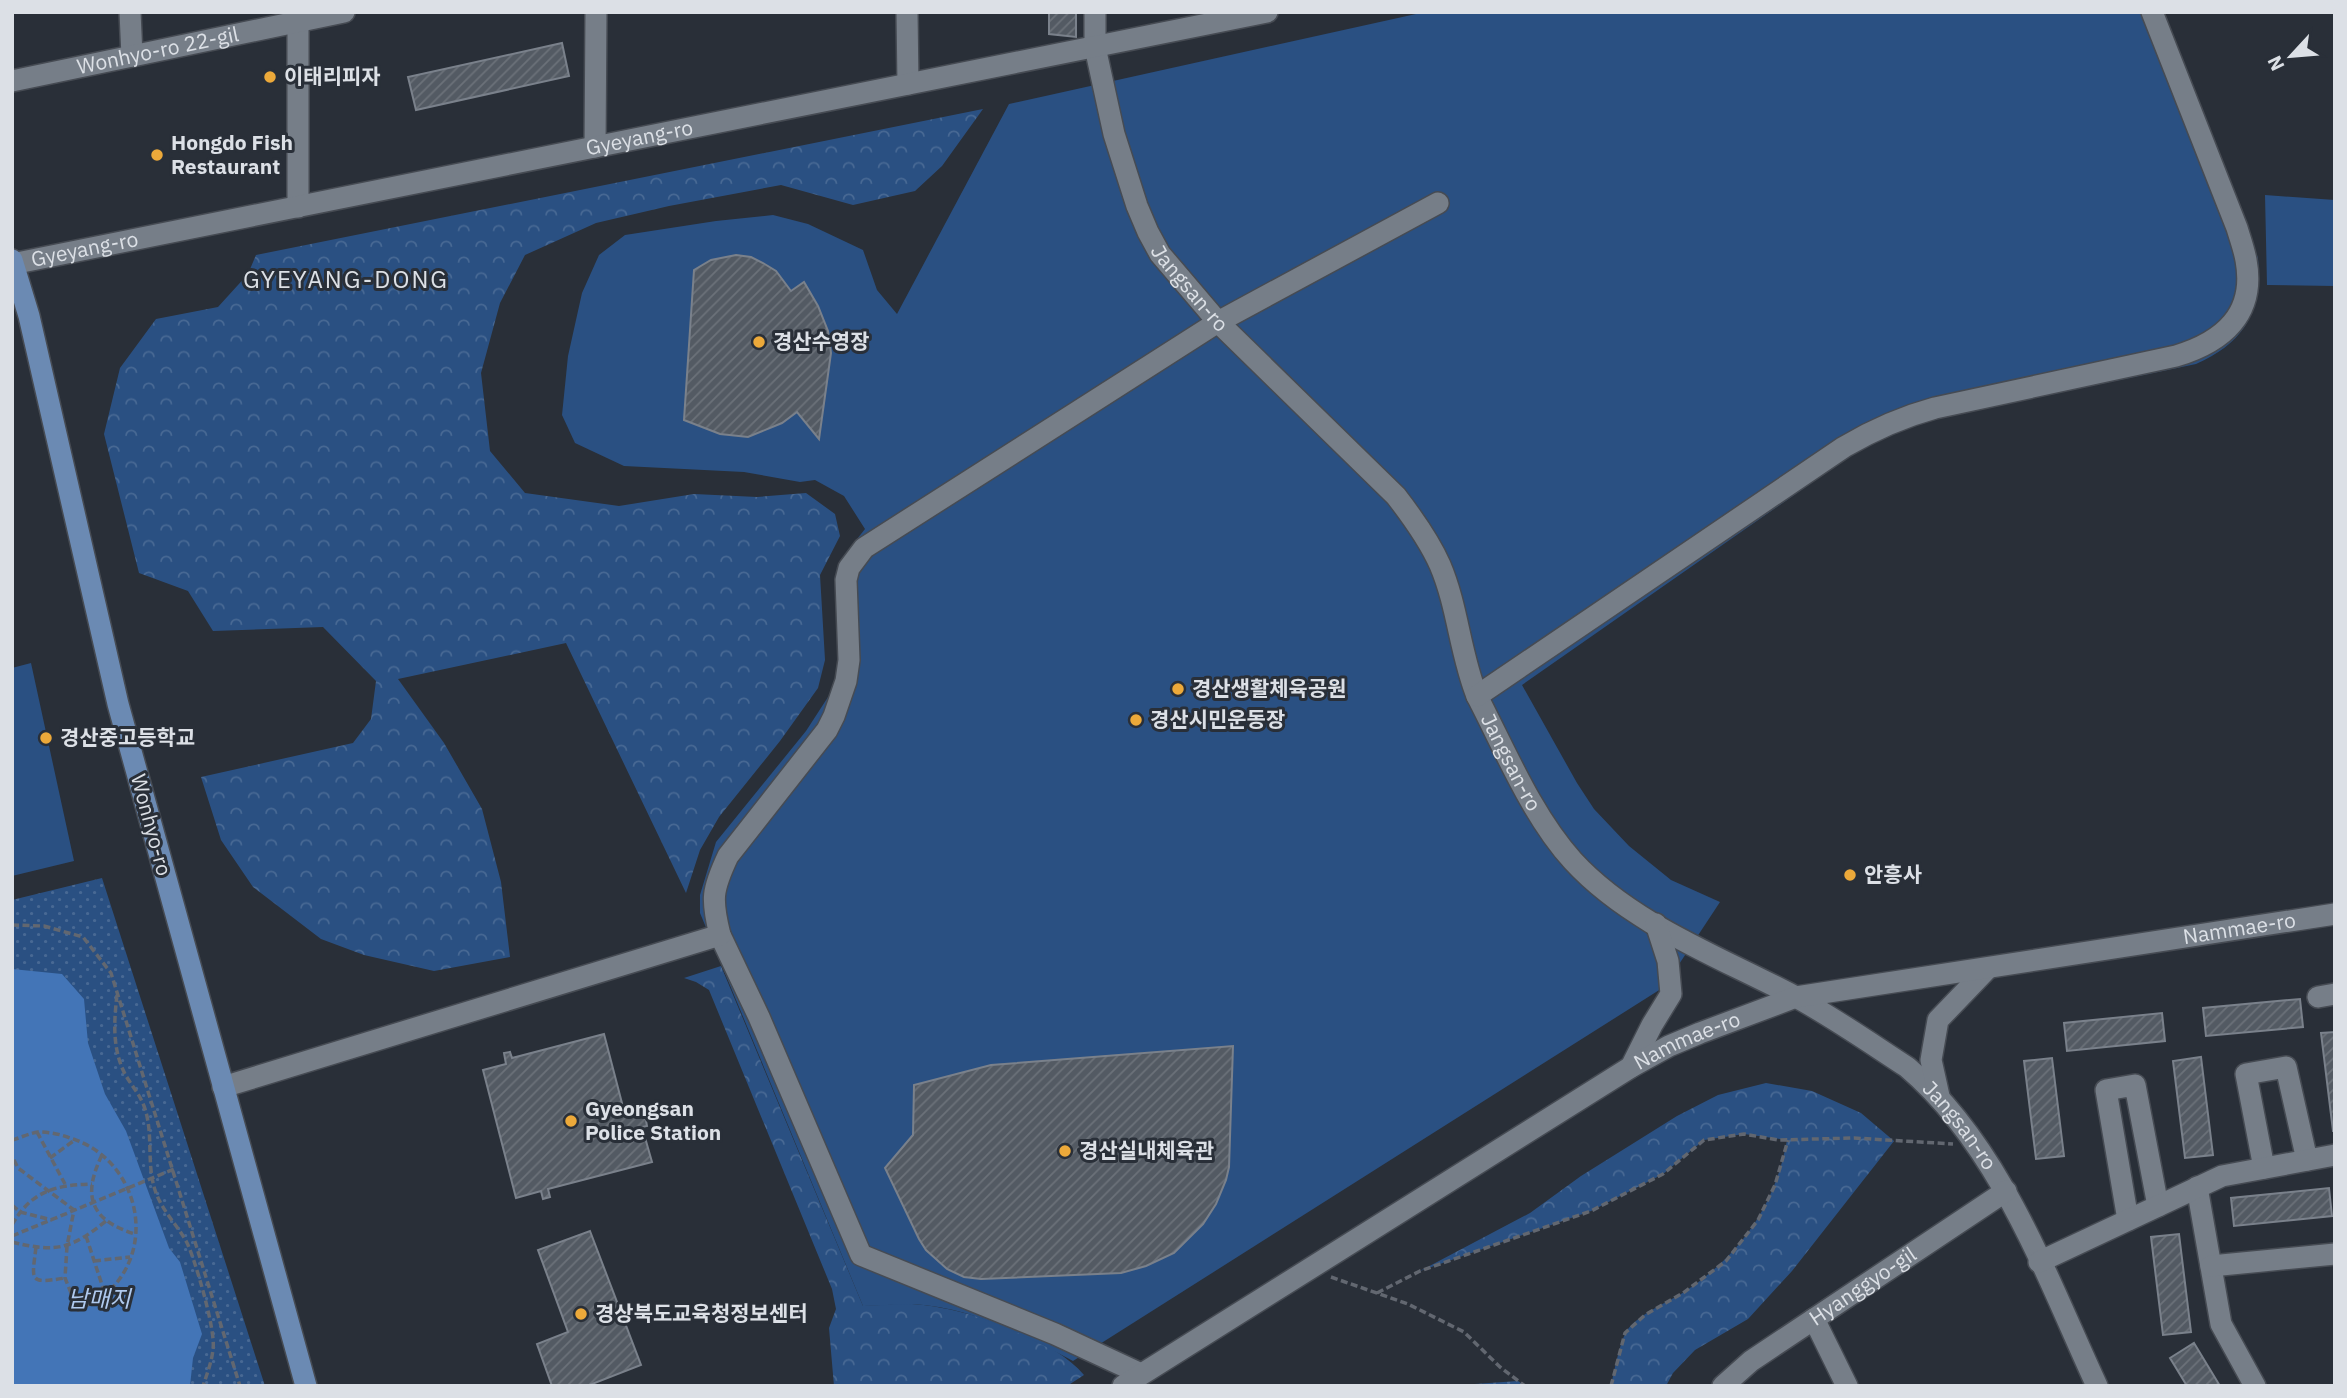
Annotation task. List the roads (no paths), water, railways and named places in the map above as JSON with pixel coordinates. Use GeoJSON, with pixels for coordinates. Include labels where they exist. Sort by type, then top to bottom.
{"type":"FeatureCollection","features":[{"type":"Feature","properties":{"kind":"main road","name":"Wonhyo-ro"},"geometry":{"type":"LineString","coordinates":[[13,263],[29,316],[118,704],[306,1386]]}},
{"type":"Feature","properties":{"kind":"street"},"geometry":{"type":"LineString","coordinates":[[130,12],[132,56]]}},
{"type":"Feature","properties":{"kind":"street","name":"Wonhyo-ro 22-gil"},"geometry":{"type":"LineString","coordinates":[[12,81],[298,17],[344,12]]}},
{"type":"Feature","properties":{"kind":"street"},"geometry":{"type":"LineString","coordinates":[[596,12],[596,147]]}},
{"type":"Feature","properties":{"kind":"street"},"geometry":{"type":"LineString","coordinates":[[906,12],[908,84]]}},
{"type":"Feature","properties":{"kind":"street","name":"Jangsan-ro"},"geometry":{"type":"LineString","coordinates":[[1095,12],[1095,47],[1114,134],[1148,232],[1160,254],[1218,322],[1396,496],[1413,518],[1441,567],[1468,672],[1477,696],[1553,837],[1574,862],[1600,886],[1693,946],[1797,997],[1907,1067],[1940,1098],[1977,1146],[2006,1191],[2097,1386]]}},
{"type":"Feature","properties":{"kind":"street"},"geometry":{"type":"LineString","coordinates":[[1477,696],[1869,432],[1901,418],[1935,408],[2184,353],[2209,344],[2223,334],[2236,320],[2244,304],[2248,284],[2246,260],[2228,205],[2152,12]]}},
{"type":"Feature","properties":{"kind":"street","name":"Gyeyang-ro"},"geometry":{"type":"LineString","coordinates":[[13,263],[1262,13]]}},
{"type":"Feature","properties":{"kind":"street"},"geometry":{"type":"LineString","coordinates":[[298,17],[299,206]]}},
{"type":"Feature","properties":{"kind":"street"},"geometry":{"type":"LineString","coordinates":[[1141,1374],[1055,1334],[861,1255],[759,1017],[720,935],[712,904],[720,872],[740,837],[827,730],[842,698],[849,660],[846,580],[849,568],[864,548],[1218,322],[1437,203]]}},
{"type":"Feature","properties":{"kind":"street","name":"Nammae-ro"},"geometry":{"type":"LineString","coordinates":[[1122,1386],[1631,1067],[1669,1045],[1700,1032],[1797,997],[2335,914]]}},
{"type":"Feature","properties":{"kind":"street"},"geometry":{"type":"LineString","coordinates":[[1631,1067],[1671,994],[1668,961],[1656,923]]}},
{"type":"Feature","properties":{"kind":"street"},"geometry":{"type":"LineString","coordinates":[[223,1087],[720,935]]}},
{"type":"Feature","properties":{"kind":"street"},"geometry":{"type":"LineString","coordinates":[[1940,1098],[1931,1060],[1938,1020],[1988,968]]}},
{"type":"Feature","properties":{"kind":"street"},"geometry":{"type":"LineString","coordinates":[[2264,1168],[2246,1074],[2286,1067],[2307,1160]]}},
{"type":"Feature","properties":{"kind":"street"},"geometry":{"type":"LineString","coordinates":[[2129,1220],[2106,1090],[2134,1085],[2158,1206]]}},
{"type":"Feature","properties":{"kind":"street"},"geometry":{"type":"LineString","coordinates":[[2039,1262],[2222,1176],[2335,1155]]}},
{"type":"Feature","properties":{"kind":"street"},"geometry":{"type":"LineString","coordinates":[[2197,1187],[2221,1324],[2255,1386]]}},
{"type":"Feature","properties":{"kind":"street","name":"Hyanggyo-gil"},"geometry":{"type":"LineString","coordinates":[[1724,1385],[1751,1361],[2006,1191]]}},
{"type":"Feature","properties":{"kind":"street"},"geometry":{"type":"LineString","coordinates":[[2211,1266],[2335,1254]]}},
{"type":"Feature","properties":{"kind":"street"},"geometry":{"type":"LineString","coordinates":[[1814,1319],[1847,1386]]}},
{"type":"Feature","properties":{"kind":"water","name":"남매지"},"geometry":{"type":"Polygon","coordinates":[[[12,969],[62,974],[84,999],[88,1043],[105,1094],[126,1131],[169,1248],[180,1262],[202,1334],[193,1358],[190,1386],[12,1386],[12,969]]]}},
{"type":"Feature","properties":{"kind":"place","name":"이태리피자"},"geometry":{"type":"Point","coordinates":[270,77]}},
{"type":"Feature","properties":{"kind":"place","name":"Hongdo Fish Restaurant"},"geometry":{"type":"Point","coordinates":[157,155]}},
{"type":"Feature","properties":{"kind":"place","name":"경산수영장"},"geometry":{"type":"Point","coordinates":[759,342]}},
{"type":"Feature","properties":{"kind":"place","name":"경산생활체육공원"},"geometry":{"type":"Point","coordinates":[1178,689]}},
{"type":"Feature","properties":{"kind":"place","name":"경산시민운동장"},"geometry":{"type":"Point","coordinates":[1136,720]}},
{"type":"Feature","properties":{"kind":"place","name":"경산중고등학교"},"geometry":{"type":"Point","coordinates":[46,738]}},
{"type":"Feature","properties":{"kind":"place","name":"안흥사"},"geometry":{"type":"Point","coordinates":[1850,875]}},
{"type":"Feature","properties":{"kind":"place","name":"Gyeongsan Police Station"},"geometry":{"type":"Point","coordinates":[571,1121]}},
{"type":"Feature","properties":{"kind":"place","name":"경산실내체육관"},"geometry":{"type":"Point","coordinates":[1065,1151]}},
{"type":"Feature","properties":{"kind":"place","name":"경상북도교육청정보센터"},"geometry":{"type":"Point","coordinates":[581,1314]}},
{"type":"Feature","properties":{"kind":"district","name":"GYEYANG-DONG"},"geometry":{"type":"Point","coordinates":[346,280]}}]}
